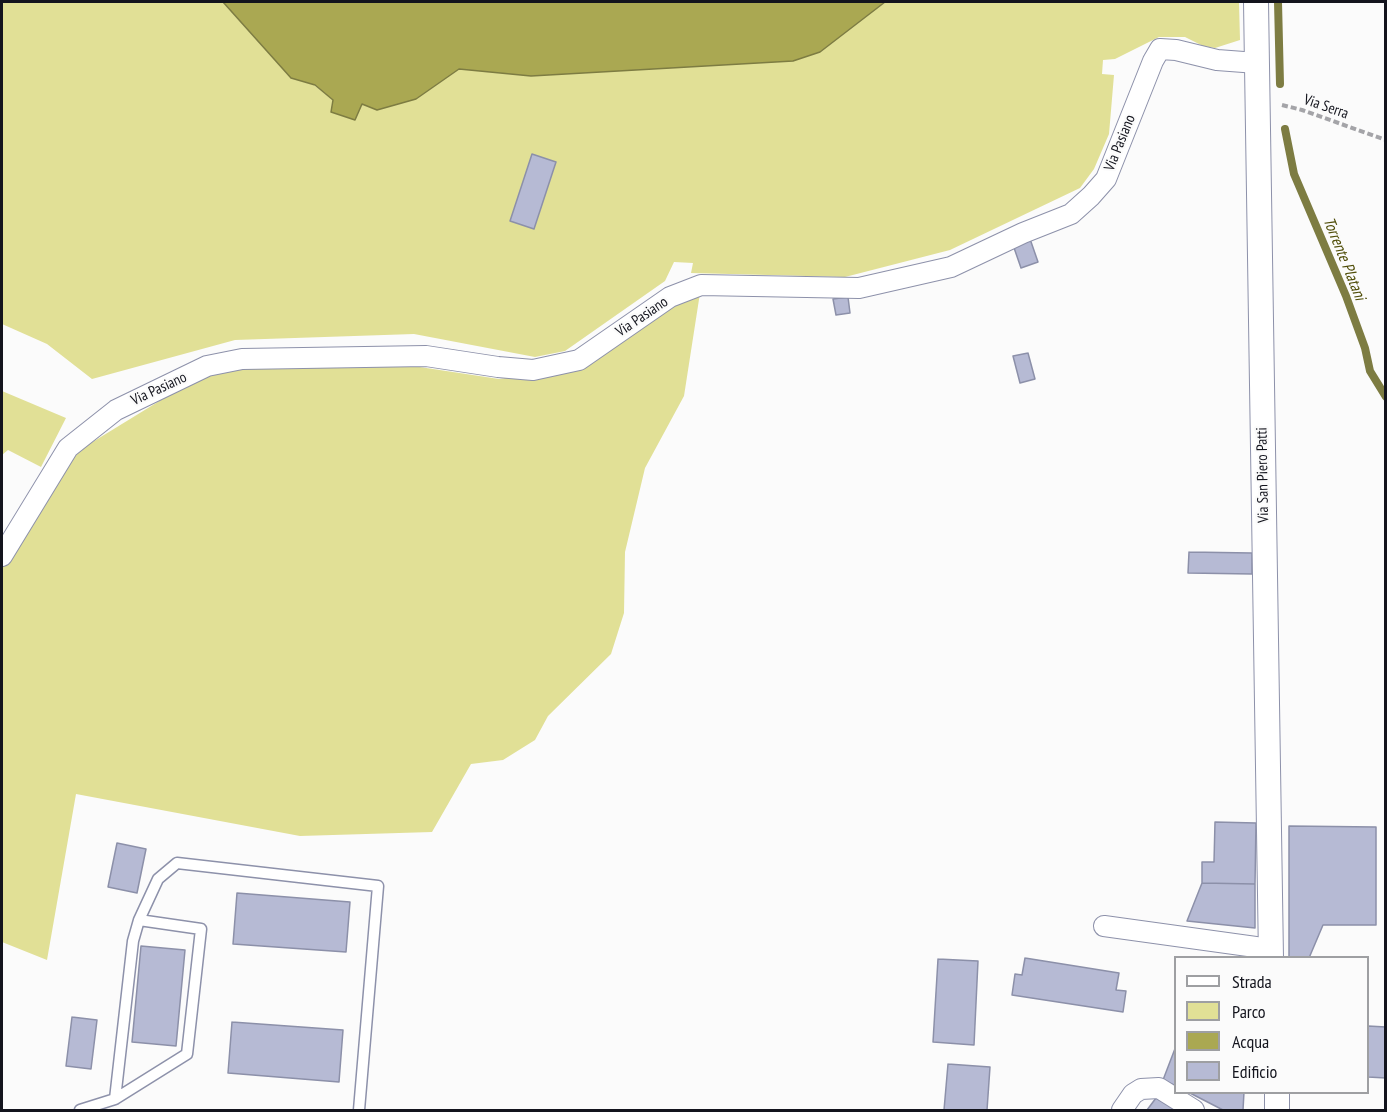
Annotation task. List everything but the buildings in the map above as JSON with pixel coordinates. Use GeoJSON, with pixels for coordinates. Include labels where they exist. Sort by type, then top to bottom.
{"type":"FeatureCollection","features":[{"type":"Feature","properties":{"kind":"street","name":"Via San Piero Patti"},"geometry":{"type":"LineString","coordinates":[[1104,926],[1271,953],[1256,2]]}},
{"type":"Feature","properties":{"kind":"street","name":"Via Pasiano"},"geometry":{"type":"LineString","coordinates":[[2,556],[68,448],[116,410],[207,366],[242,360],[426,356],[533,370],[579,360],[670,297],[700,285],[859,288],[951,267],[1023,232],[1071,214],[1091,196],[1106,179],[1153,61],[1160,49],[1176,50],[1217,60],[1257,63]]}},
{"type":"Feature","properties":{"kind":"street"},"geometry":{"type":"LineString","coordinates":[[1122,1110],[1133,1094],[1141,1089],[1159,1088],[1194,1110]]}},
{"type":"Feature","properties":{"kind":"street"},"geometry":{"type":"LineString","coordinates":[[1277,1094],[1277,1110]]}},
{"type":"Feature","properties":{"kind":"lane"},"geometry":{"type":"LineString","coordinates":[[115,1099],[133,941],[139,920],[158,879],[177,863],[378,886],[359,1110]]}},
{"type":"Feature","properties":{"kind":"lane"},"geometry":{"type":"LineString","coordinates":[[80,1110],[115,1099],[187,1054],[201,928],[139,920]]}},
{"type":"Feature","properties":{"kind":"path","name":"Via Serra"},"geometry":{"type":"LineString","coordinates":[[1257,100],[1302,110],[1386,140]]}},
{"type":"Feature","properties":{"kind":"green space"},"geometry":{"type":"Polygon","coordinates":[[[2,2],[223,2],[291,78],[314,85],[333,100],[362,103],[416,99],[459,69],[531,76],[793,61],[820,52],[885,2],[1239,2],[1240,40],[1215,48],[1203,46],[1185,37],[1159,37],[1115,59],[1103,60],[1102,74],[1114,75],[1109,134],[1094,169],[1080,188],[950,250],[845,277],[691,273],[693,263],[674,262],[665,281],[565,351],[535,357],[414,334],[235,340],[92,379],[47,344],[2,324],[2,2]]]}},
{"type":"Feature","properties":{"kind":"green space"},"geometry":{"type":"Polygon","coordinates":[[[700,293],[684,396],[645,468],[625,552],[624,613],[611,654],[548,716],[535,740],[503,760],[471,764],[432,832],[300,836],[76,794],[47,960],[2,942],[2,567],[11,549],[73,454],[210,370],[400,364],[499,379],[576,368],[675,302],[700,293]]]}},
{"type":"Feature","properties":{"kind":"green space"},"geometry":{"type":"Polygon","coordinates":[[[2,391],[66,418],[41,467],[8,450],[2,455],[2,391]]]}},
{"type":"Feature","properties":{"kind":"water"},"geometry":{"type":"Polygon","coordinates":[[[223,2],[885,2],[820,52],[793,61],[531,76],[459,69],[416,99],[377,110],[362,104],[355,120],[331,112],[333,100],[315,85],[291,78],[223,2]]]}},
{"type":"Feature","properties":{"kind":"waterway","name":"Torrente Platani"},"geometry":{"type":"LineString","coordinates":[[1278,2],[1280,84]]}},
{"type":"Feature","properties":{"kind":"waterway","name":"Torrente Platani"},"geometry":{"type":"LineString","coordinates":[[1285,129],[1294,174],[1346,296],[1365,348],[1370,371],[1386,397]]}}]}
